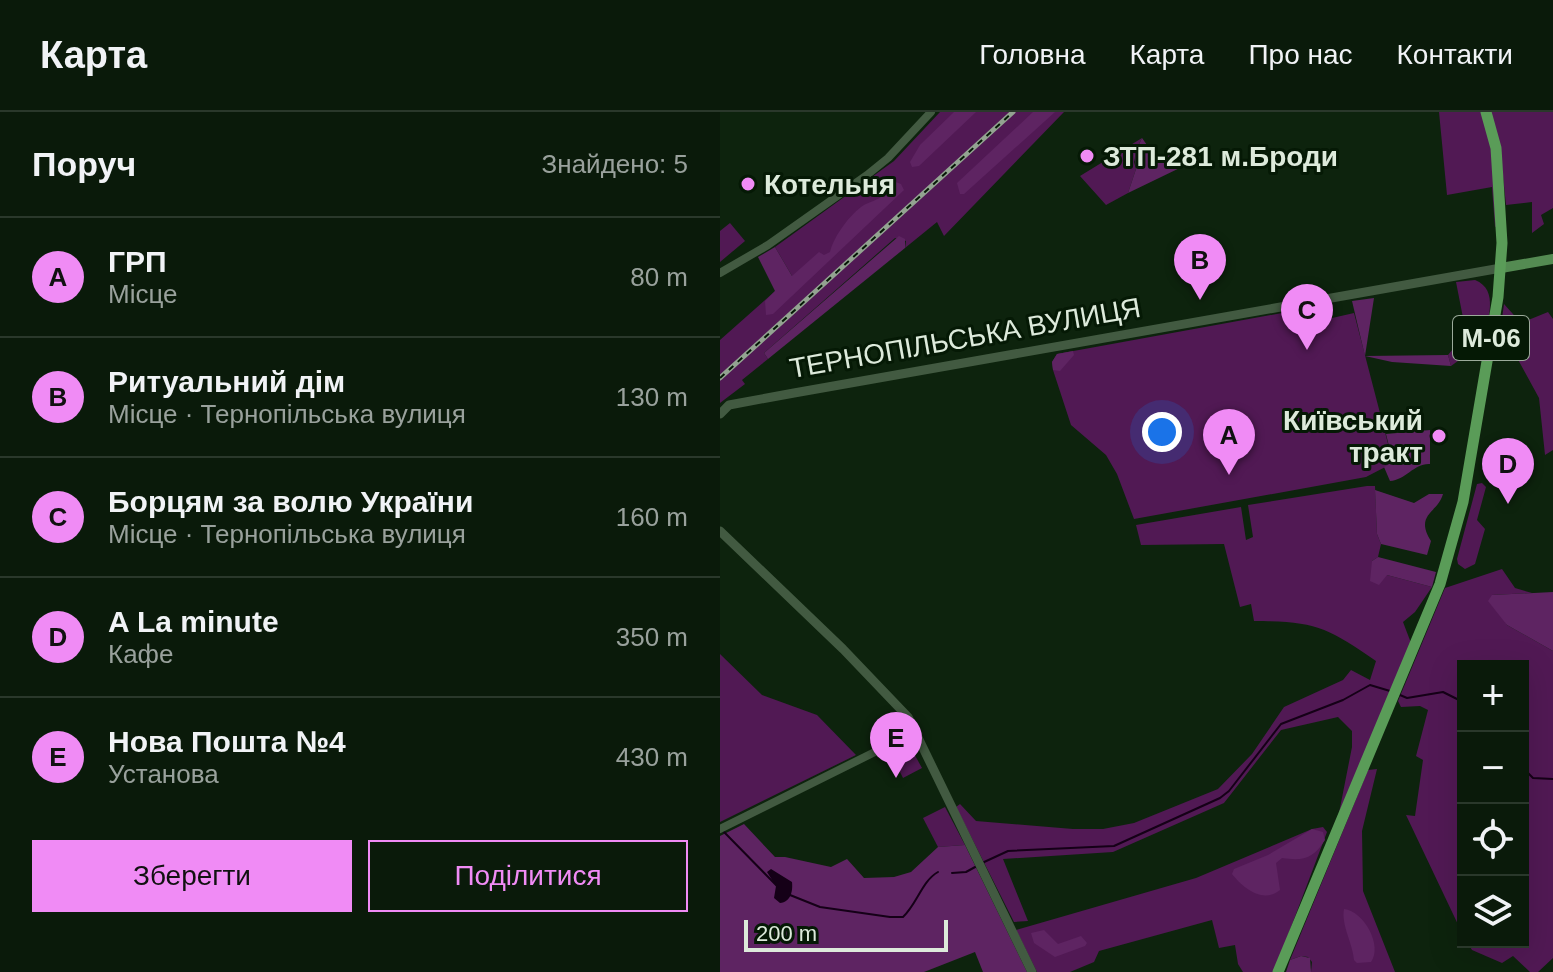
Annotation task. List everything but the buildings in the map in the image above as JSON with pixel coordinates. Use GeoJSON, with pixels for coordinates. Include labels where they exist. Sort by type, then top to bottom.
{"type":"FeatureCollection","features":[{"type":"Feature","properties":{"kind":"highway","name":"М-06"},"geometry":{"type":"LineString","coordinates":[[1278,972],[1440,584],[1463,502],[1501,268],[1501,186],[1496,148],[1486,112]]}},
{"type":"Feature","properties":{"kind":"main road","name":"ТЕРНОПІЛЬСЬКА ВУЛИЦЯ"},"geometry":{"type":"LineString","coordinates":[[720,414],[729,405],[1553,259]]}},
{"type":"Feature","properties":{"kind":"main road"},"geometry":{"type":"LineString","coordinates":[[720,531],[843,649],[908,717],[1032,972]]}},
{"type":"Feature","properties":{"kind":"street"},"geometry":{"type":"LineString","coordinates":[[720,273],[768,245],[878,166],[931,112]]}},
{"type":"Feature","properties":{"kind":"street"},"geometry":{"type":"LineString","coordinates":[[724,827],[915,732]]}},
{"type":"Feature","properties":{"kind":"shaded area"},"geometry":{"type":"Polygon","coordinates":[[[940,112],[1064,112],[944,236],[937,222],[905,248],[906,241],[895,238],[764,353],[768,359],[742,380],[745,384],[720,403],[720,340],[792,276],[775,247],[894,161],[940,112]]]}},
{"type":"Feature","properties":{"kind":"shaded area"},"geometry":{"type":"Polygon","coordinates":[[[954,112],[976,112],[919,166],[912,167],[910,162],[920,145],[954,112]]]}},
{"type":"Feature","properties":{"kind":"shaded area"},"geometry":{"type":"Polygon","coordinates":[[[1033,112],[1055,112],[964,194],[960,194],[957,183],[1033,112]]]}},
{"type":"Feature","properties":{"kind":"shaded area"},"geometry":{"type":"Polygon","coordinates":[[[1439,112],[1482,112],[1493,148],[1495,227],[1492,187],[1447,195],[1439,112]]]}},
{"type":"Feature","properties":{"kind":"shaded area"},"geometry":{"type":"Polygon","coordinates":[[[1490,112],[1553,112],[1553,208],[1541,215],[1544,224],[1532,233],[1532,202],[1506,205],[1500,147],[1490,112]]]}},
{"type":"Feature","properties":{"kind":"shaded area"},"geometry":{"type":"Polygon","coordinates":[[[1142,138],[1136,150],[1136,169],[1128,193],[1106,205],[1080,176],[1142,138]]]}},
{"type":"Feature","properties":{"kind":"shaded area"},"geometry":{"type":"Polygon","coordinates":[[[1142,138],[1159,162],[1176,150],[1188,164],[1128,193],[1136,169],[1134,155],[1142,138]]]}},
{"type":"Feature","properties":{"kind":"shaded area"},"geometry":{"type":"Polygon","coordinates":[[[893,181],[901,184],[904,190],[773,314],[766,315],[765,301],[775,291],[758,257],[775,247],[792,276],[819,252],[824,255],[830,252],[848,220],[864,205],[882,196],[893,181]]]}},
{"type":"Feature","properties":{"kind":"shaded area"},"geometry":{"type":"Polygon","coordinates":[[[730,223],[745,241],[720,262],[720,231],[730,223]]]}},
{"type":"Feature","properties":{"kind":"shaded area"},"geometry":{"type":"Polygon","coordinates":[[[899,236],[905,239],[905,248],[768,359],[764,353],[899,236]]]}},
{"type":"Feature","properties":{"kind":"shaded area"},"geometry":{"type":"Polygon","coordinates":[[[1475,280],[1483,285],[1490,298],[1484,342],[1451,366],[1448,355],[1466,333],[1456,282],[1475,280]]]}},
{"type":"Feature","properties":{"kind":"shaded area"},"geometry":{"type":"Polygon","coordinates":[[[1374,298],[1365,356],[1352,301],[1374,298]]]}},
{"type":"Feature","properties":{"kind":"shaded area"},"geometry":{"type":"Polygon","coordinates":[[[1504,304],[1521,323],[1548,312],[1553,319],[1553,450],[1545,455],[1539,398],[1515,354],[1497,354],[1504,304]]]}},
{"type":"Feature","properties":{"kind":"shaded area"},"geometry":{"type":"Polygon","coordinates":[[[1293,311],[1297,326],[1354,313],[1393,463],[1366,477],[1134,519],[1117,474],[1106,455],[1071,425],[1053,370],[1052,362],[1057,354],[1293,311]]]}},
{"type":"Feature","properties":{"kind":"shaded area"},"geometry":{"type":"Polygon","coordinates":[[[1073,351],[1074,355],[1060,371],[1053,370],[1052,362],[1057,354],[1073,351]]]}},
{"type":"Feature","properties":{"kind":"shaded area"},"geometry":{"type":"Polygon","coordinates":[[[1448,355],[1451,366],[1392,362],[1365,356],[1448,355]]]}},
{"type":"Feature","properties":{"kind":"shaded area"},"geometry":{"type":"Polygon","coordinates":[[[1430,430],[1430,464],[1419,466],[1390,481],[1384,467],[1393,462],[1386,434],[1430,430]]]}},
{"type":"Feature","properties":{"kind":"shaded area"},"geometry":{"type":"Polygon","coordinates":[[[1492,462],[1515,473],[1518,485],[1511,483],[1509,487],[1503,486],[1503,482],[1487,478],[1482,469],[1492,462]]]}},
{"type":"Feature","properties":{"kind":"shaded area"},"geometry":{"type":"Polygon","coordinates":[[[1482,483],[1486,487],[1477,520],[1485,529],[1475,564],[1465,569],[1457,559],[1477,484],[1482,483]]]}},
{"type":"Feature","properties":{"kind":"shaded area"},"geometry":{"type":"Polygon","coordinates":[[[1375,486],[1377,534],[1381,544],[1378,557],[1372,561],[1387,575],[1432,587],[1415,612],[1403,622],[1411,643],[1339,813],[1352,747],[1352,731],[1338,717],[1281,730],[1224,803],[1113,852],[1003,859],[1028,921],[1014,922],[956,807],[960,804],[976,821],[1073,829],[1103,829],[1134,823],[1218,789],[1252,754],[1284,707],[1343,680],[1351,670],[1370,680],[1376,661],[1320,628],[1292,622],[1254,621],[1251,604],[1240,607],[1224,544],[1141,545],[1136,525],[1241,507],[1246,540],[1253,537],[1248,505],[1375,486]]]}},
{"type":"Feature","properties":{"kind":"shaded area"},"geometry":{"type":"Polygon","coordinates":[[[1375,490],[1414,503],[1429,494],[1443,494],[1426,519],[1426,532],[1431,541],[1427,555],[1381,544],[1377,534],[1375,490]]]}},
{"type":"Feature","properties":{"kind":"shaded area"},"geometry":{"type":"Polygon","coordinates":[[[1378,557],[1436,572],[1432,587],[1387,575],[1379,585],[1370,581],[1372,561],[1378,557]]]}},
{"type":"Feature","properties":{"kind":"shaded area"},"geometry":{"type":"Polygon","coordinates":[[[1502,569],[1515,588],[1532,593],[1492,595],[1507,625],[1553,651],[1553,958],[1538,972],[1530,972],[1513,956],[1502,963],[1471,948],[1529,948],[1529,660],[1457,660],[1457,922],[1406,815],[1415,816],[1423,760],[1416,756],[1428,710],[1420,706],[1401,707],[1398,701],[1445,588],[1502,569]]]}},
{"type":"Feature","properties":{"kind":"shaded area"},"geometry":{"type":"Polygon","coordinates":[[[1553,592],[1553,651],[1507,625],[1488,601],[1492,595],[1553,592]]]}},
{"type":"Feature","properties":{"kind":"shaded area"},"geometry":{"type":"Polygon","coordinates":[[[720,654],[762,695],[817,715],[856,755],[720,822],[720,654]]]}},
{"type":"Feature","properties":{"kind":"shaded area"},"geometry":{"type":"Polygon","coordinates":[[[900,748],[912,750],[922,768],[903,778],[890,752],[900,748]]]}},
{"type":"Feature","properties":{"kind":"shaded area"},"geometry":{"type":"Polygon","coordinates":[[[1377,769],[1362,831],[1363,891],[1395,972],[1311,972],[1312,962],[1308,957],[1290,960],[1368,770],[1377,769]]]}},
{"type":"Feature","properties":{"kind":"shaded area"},"geometry":{"type":"Polygon","coordinates":[[[945,807],[965,845],[938,847],[923,818],[945,807]]]}},
{"type":"Feature","properties":{"kind":"shaded area"},"geometry":{"type":"Polygon","coordinates":[[[744,824],[775,857],[831,867],[847,859],[864,878],[894,877],[911,872],[938,847],[965,845],[1027,972],[983,972],[975,952],[924,972],[720,972],[720,836],[744,824]]]}},
{"type":"Feature","properties":{"kind":"shaded area"},"geometry":{"type":"Polygon","coordinates":[[[1323,827],[1327,832],[1274,972],[1243,972],[1238,964],[1235,945],[1219,948],[1212,920],[1099,951],[1094,962],[1070,972],[1037,972],[1016,930],[1196,878],[1323,827]]]}},
{"type":"Feature","properties":{"kind":"shaded area"},"geometry":{"type":"Polygon","coordinates":[[[1312,829],[1323,832],[1325,840],[1307,857],[1282,858],[1276,863],[1280,890],[1274,894],[1260,895],[1232,874],[1234,869],[1268,855],[1312,829]]]}},
{"type":"Feature","properties":{"kind":"shaded area"},"geometry":{"type":"Polygon","coordinates":[[[771,869],[792,882],[787,901],[780,903],[774,898],[776,886],[767,872],[771,869]]]}},
{"type":"Feature","properties":{"kind":"shaded area"},"geometry":{"type":"Polygon","coordinates":[[[1344,909],[1358,916],[1370,930],[1375,947],[1371,962],[1357,963],[1354,960],[1344,909]]]}},
{"type":"Feature","properties":{"kind":"shaded area"},"geometry":{"type":"Polygon","coordinates":[[[1044,930],[1058,944],[1081,936],[1087,943],[1055,957],[1034,943],[1031,933],[1044,930]]]}},
{"type":"Feature","properties":{"kind":"shaded area"},"geometry":{"type":"Polygon","coordinates":[[[1301,956],[1310,958],[1311,972],[1286,972],[1290,960],[1301,956]]]}},
{"type":"Feature","properties":{"kind":"waterway"},"geometry":{"type":"LineString","coordinates":[[982,863],[1008,851],[1114,846],[1220,798],[1229,791],[1281,724],[1343,700],[1370,685],[1390,691]]}},
{"type":"Feature","properties":{"kind":"waterway"},"geometry":{"type":"LineString","coordinates":[[1400,695],[1407,698],[1443,692],[1457,699]]}},
{"type":"Feature","properties":{"kind":"waterway"},"geometry":{"type":"LineString","coordinates":[[1529,774],[1533,778],[1553,779]]}},
{"type":"Feature","properties":{"kind":"waterway"},"geometry":{"type":"LineString","coordinates":[[724,832],[778,887]]}},
{"type":"Feature","properties":{"kind":"waterway"},"geometry":{"type":"LineString","coordinates":[[952,873],[966,872],[977,866]]}},
{"type":"Feature","properties":{"kind":"waterway"},"geometry":{"type":"LineString","coordinates":[[790,895],[820,907],[903,917],[938,872]]}},
{"type":"Feature","properties":{"kind":"railway"},"geometry":{"type":"LineString","coordinates":[[720,378],[1013,112]]}},
{"type":"Feature","properties":{"kind":"place","name":"ЗТП-281 м.Броди"},"geometry":{"type":"Point","coordinates":[1087,156]}},
{"type":"Feature","properties":{"kind":"place","name":"Котельня"},"geometry":{"type":"Point","coordinates":[748,184]}},
{"type":"Feature","properties":{"kind":"place","name":"Ритуальний дім"},"geometry":{"type":"Point","coordinates":[1200,300]}},
{"type":"Feature","properties":{"kind":"place","name":"Борцям за волю України"},"geometry":{"type":"Point","coordinates":[1307,350]}},
{"type":"Feature","properties":{"kind":"place","name":"Київський тракт"},"geometry":{"type":"Point","coordinates":[1439,436]}},
{"type":"Feature","properties":{"kind":"place","name":"ГРП"},"geometry":{"type":"Point","coordinates":[1229,475]}},
{"type":"Feature","properties":{"kind":"place","name":"A La minute"},"geometry":{"type":"Point","coordinates":[1508,504]}},
{"type":"Feature","properties":{"kind":"place","name":"Нова Пошта №4"},"geometry":{"type":"Point","coordinates":[896,778]}}]}
